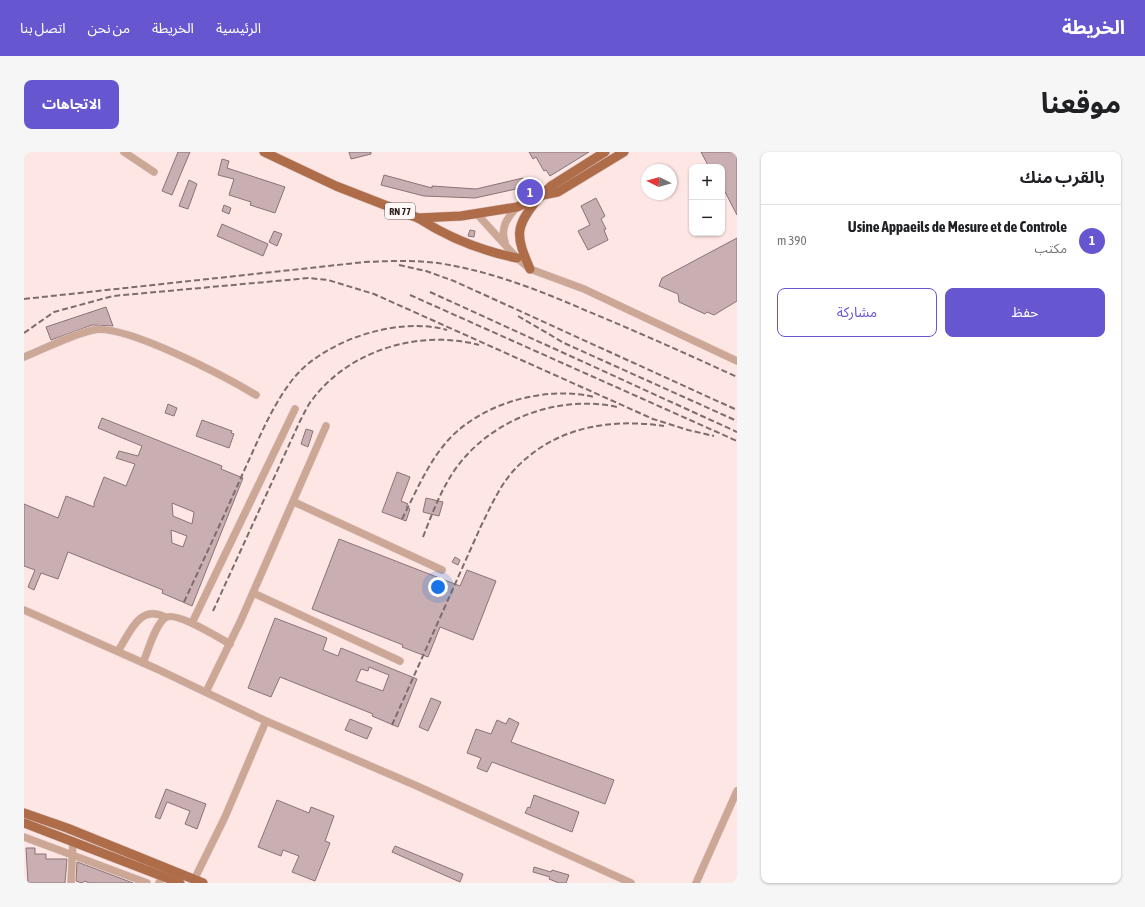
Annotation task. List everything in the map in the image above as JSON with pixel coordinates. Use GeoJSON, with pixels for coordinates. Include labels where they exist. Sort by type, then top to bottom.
{"type":"FeatureCollection","features":[{"type":"Feature","properties":{"kind":"main road","name":"RN 77"},"geometry":{"type":"LineString","coordinates":[[264,152],[336,186],[418,218],[477,214],[517,207],[541,196],[558,192],[624,152]]}},
{"type":"Feature","properties":{"kind":"main road","name":"RN 77"},"geometry":{"type":"LineString","coordinates":[[541,196],[550,186],[605,152]]}},
{"type":"Feature","properties":{"kind":"main road"},"geometry":{"type":"LineString","coordinates":[[530,269],[522,251],[519,229],[526,212],[541,196]]}},
{"type":"Feature","properties":{"kind":"main road"},"geometry":{"type":"LineString","coordinates":[[418,218],[437,230],[483,250],[518,258]]}},
{"type":"Feature","properties":{"kind":"main road"},"geometry":{"type":"LineString","coordinates":[[24,813],[67,828],[198,881]]}},
{"type":"Feature","properties":{"kind":"main road"},"geometry":{"type":"LineString","coordinates":[[24,823],[73,841],[161,879],[180,883]]}},
{"type":"Feature","properties":{"kind":"street"},"geometry":{"type":"LineString","coordinates":[[124,152],[154,172]]}},
{"type":"Feature","properties":{"kind":"street"},"geometry":{"type":"LineString","coordinates":[[506,244],[503,237],[505,223],[517,207]]}},
{"type":"Feature","properties":{"kind":"street"},"geometry":{"type":"LineString","coordinates":[[477,214],[530,269],[584,289],[737,361]]}},
{"type":"Feature","properties":{"kind":"street"},"geometry":{"type":"LineString","coordinates":[[24,357],[93,330],[106,329],[135,337],[225,377],[256,395]]}},
{"type":"Feature","properties":{"kind":"street"},"geometry":{"type":"LineString","coordinates":[[192,623],[295,409]]}},
{"type":"Feature","properties":{"kind":"street"},"geometry":{"type":"LineString","coordinates":[[206,692],[230,644],[294,502],[326,426]]}},
{"type":"Feature","properties":{"kind":"street"},"geometry":{"type":"LineString","coordinates":[[294,502],[442,570]]}},
{"type":"Feature","properties":{"kind":"street"},"geometry":{"type":"LineString","coordinates":[[253,593],[400,661]]}},
{"type":"Feature","properties":{"kind":"street"},"geometry":{"type":"LineString","coordinates":[[24,610],[118,651],[266,721],[417,786],[631,883]]}},
{"type":"Feature","properties":{"kind":"street"},"geometry":{"type":"LineString","coordinates":[[118,651],[140,617],[146,614],[157,613],[165,617],[170,616],[192,623],[230,644]]}},
{"type":"Feature","properties":{"kind":"street"},"geometry":{"type":"LineString","coordinates":[[143,663],[159,624],[165,617]]}},
{"type":"Feature","properties":{"kind":"street"},"geometry":{"type":"LineString","coordinates":[[198,881],[266,721]]}},
{"type":"Feature","properties":{"kind":"street"},"geometry":{"type":"LineString","coordinates":[[696,883],[737,791]]}},
{"type":"Feature","properties":{"kind":"street"},"geometry":{"type":"LineString","coordinates":[[24,836],[147,883]]}},
{"type":"Feature","properties":{"kind":"street"},"geometry":{"type":"LineString","coordinates":[[71,883],[71,855],[73,841]]}},
{"type":"Feature","properties":{"kind":"building"},"geometry":{"type":"Polygon","coordinates":[[[178,152],[190,152],[172,195],[162,191],[178,152]]]}},
{"type":"Feature","properties":{"kind":"building"},"geometry":{"type":"Polygon","coordinates":[[[349,152],[371,152],[371,154],[351,159],[349,152]]]}},
{"type":"Feature","properties":{"kind":"building"},"geometry":{"type":"Polygon","coordinates":[[[529,152],[589,152],[550,176],[546,170],[544,171],[536,157],[533,159],[529,152]]]}},
{"type":"Feature","properties":{"kind":"building"},"geometry":{"type":"Polygon","coordinates":[[[701,152],[737,152],[737,215],[725,192],[725,164],[707,164],[701,152]]]}},
{"type":"Feature","properties":{"kind":"building"},"geometry":{"type":"Polygon","coordinates":[[[222,159],[229,161],[227,168],[285,187],[275,213],[250,205],[251,202],[229,195],[234,179],[218,175],[222,159]]]}},
{"type":"Feature","properties":{"kind":"building"},"geometry":{"type":"Polygon","coordinates":[[[384,175],[432,188],[432,186],[476,189],[523,178],[525,187],[475,198],[424,196],[381,185],[384,175]]]}},
{"type":"Feature","properties":{"kind":"building"},"geometry":{"type":"Polygon","coordinates":[[[189,180],[197,184],[188,209],[179,206],[189,180]]]}},
{"type":"Feature","properties":{"kind":"building"},"geometry":{"type":"Polygon","coordinates":[[[596,198],[605,216],[601,219],[606,229],[604,230],[608,240],[588,250],[578,231],[590,225],[581,206],[596,198]]]}},
{"type":"Feature","properties":{"kind":"building"},"geometry":{"type":"Polygon","coordinates":[[[224,205],[231,208],[229,214],[222,211],[224,205]]]}},
{"type":"Feature","properties":{"kind":"building"},"geometry":{"type":"Polygon","coordinates":[[[222,224],[268,244],[263,256],[217,236],[222,224]]]}},
{"type":"Feature","properties":{"kind":"building"},"geometry":{"type":"Polygon","coordinates":[[[470,230],[475,231],[474,237],[468,236],[470,230]]]}},
{"type":"Feature","properties":{"kind":"building"},"geometry":{"type":"Polygon","coordinates":[[[274,231],[282,234],[277,246],[269,242],[274,231]]]}},
{"type":"Feature","properties":{"kind":"building"},"geometry":{"type":"Polygon","coordinates":[[[737,238],[737,301],[714,315],[707,312],[705,314],[679,302],[678,294],[659,286],[662,278],[737,238]]]}},
{"type":"Feature","properties":{"kind":"building"},"geometry":{"type":"Polygon","coordinates":[[[106,307],[113,326],[92,325],[51,340],[46,327],[106,307]]]}},
{"type":"Feature","properties":{"kind":"building"},"geometry":{"type":"Polygon","coordinates":[[[168,404],[177,408],[174,416],[165,413],[168,404]]]}},
{"type":"Feature","properties":{"kind":"building"},"geometry":{"type":"Polygon","coordinates":[[[102,418],[222,466],[221,469],[243,478],[192,606],[162,593],[163,590],[68,552],[58,579],[41,573],[34,590],[28,587],[35,570],[24,566],[24,504],[58,518],[66,496],[94,507],[94,503],[104,477],[126,486],[135,464],[116,458],[119,451],[138,456],[142,446],[98,428],[102,418]],[[172,503],[173,516],[192,524],[194,512],[172,503]],[[171,530],[172,543],[183,547],[187,536],[171,530]]]}},
{"type":"Feature","properties":{"kind":"building"},"geometry":{"type":"Polygon","coordinates":[[[202,420],[232,431],[231,433],[234,434],[229,448],[196,436],[202,420]]]}},
{"type":"Feature","properties":{"kind":"building"},"geometry":{"type":"Polygon","coordinates":[[[306,429],[313,431],[308,447],[301,444],[306,429]]]}},
{"type":"Feature","properties":{"kind":"building"},"geometry":{"type":"Polygon","coordinates":[[[397,472],[410,477],[401,501],[408,504],[406,507],[410,509],[406,521],[382,512],[397,472]]]}},
{"type":"Feature","properties":{"kind":"building"},"geometry":{"type":"Polygon","coordinates":[[[426,498],[443,502],[439,516],[423,512],[426,498]]]}},
{"type":"Feature","properties":{"kind":"building"},"geometry":{"type":"Polygon","coordinates":[[[339,539],[460,586],[467,570],[496,581],[473,640],[440,627],[428,657],[402,647],[403,645],[312,609],[339,539]]]}},
{"type":"Feature","properties":{"kind":"building"},"geometry":{"type":"Polygon","coordinates":[[[455,557],[460,560],[458,565],[452,562],[455,557]]]}},
{"type":"Feature","properties":{"kind":"building"},"geometry":{"type":"Polygon","coordinates":[[[275,618],[327,638],[323,650],[338,656],[341,648],[417,679],[398,727],[372,716],[373,714],[280,677],[271,697],[248,688],[275,618]],[[369,667],[368,671],[361,669],[356,681],[383,691],[389,675],[369,667]]]}},
{"type":"Feature","properties":{"kind":"building"},"geometry":{"type":"Polygon","coordinates":[[[431,698],[441,702],[428,731],[419,727],[431,698]]]}},
{"type":"Feature","properties":{"kind":"building"},"geometry":{"type":"Polygon","coordinates":[[[509,718],[519,723],[511,742],[614,780],[605,804],[492,762],[487,772],[477,768],[481,758],[467,753],[476,729],[491,734],[497,720],[506,724],[509,718]]]}},
{"type":"Feature","properties":{"kind":"building"},"geometry":{"type":"Polygon","coordinates":[[[350,719],[372,728],[367,739],[345,730],[350,719]]]}},
{"type":"Feature","properties":{"kind":"building"},"geometry":{"type":"Polygon","coordinates":[[[166,789],[206,804],[197,829],[185,824],[190,811],[167,802],[160,819],[155,817],[166,789]]]}},
{"type":"Feature","properties":{"kind":"building"},"geometry":{"type":"Polygon","coordinates":[[[534,795],[579,812],[572,832],[525,813],[528,807],[530,808],[534,795]]]}},
{"type":"Feature","properties":{"kind":"building"},"geometry":{"type":"Polygon","coordinates":[[[277,800],[309,813],[311,807],[334,816],[325,841],[330,843],[315,881],[292,872],[299,856],[283,850],[281,856],[258,847],[277,800]]]}},
{"type":"Feature","properties":{"kind":"building"},"geometry":{"type":"Polygon","coordinates":[[[395,846],[463,874],[460,882],[392,852],[395,846]]]}},
{"type":"Feature","properties":{"kind":"building"},"geometry":{"type":"Polygon","coordinates":[[[26,848],[35,848],[35,854],[46,854],[46,859],[67,859],[65,883],[28,883],[26,848]]]}},
{"type":"Feature","properties":{"kind":"building"},"geometry":{"type":"Polygon","coordinates":[[[77,862],[133,883],[89,883],[85,881],[82,883],[76,881],[77,862]]]}},
{"type":"Feature","properties":{"kind":"building"},"geometry":{"type":"Polygon","coordinates":[[[534,867],[569,875],[566,883],[559,883],[549,879],[550,877],[533,872],[534,867]]]}},
{"type":"Feature","properties":{"kind":"railway"},"geometry":{"type":"LineString","coordinates":[[24,299],[365,262],[429,262],[457,266],[514,282],[569,303],[737,377]]}},
{"type":"Feature","properties":{"kind":"railway"},"geometry":{"type":"LineString","coordinates":[[399,265],[426,271],[454,281],[737,410]]}},
{"type":"Feature","properties":{"kind":"railway"},"geometry":{"type":"LineString","coordinates":[[24,333],[54,312],[113,296],[309,278],[328,280],[374,294],[653,419],[688,430],[714,436]]}},
{"type":"Feature","properties":{"kind":"railway"},"geometry":{"type":"LineString","coordinates":[[430,292],[737,432]]}},
{"type":"Feature","properties":{"kind":"railway"},"geometry":{"type":"LineString","coordinates":[[410,295],[737,441]]}},
{"type":"Feature","properties":{"kind":"railway"},"geometry":{"type":"LineString","coordinates":[[518,316],[564,343],[737,421]]}},
{"type":"Feature","properties":{"kind":"railway"},"geometry":{"type":"LineString","coordinates":[[184,602],[265,424],[293,379],[307,365],[323,353],[364,335],[385,329],[407,326],[428,326],[447,330]]}},
{"type":"Feature","properties":{"kind":"railway"},"geometry":{"type":"LineString","coordinates":[[213,611],[300,421],[310,402],[327,383],[345,368],[366,356],[387,348],[410,342],[433,340],[456,341],[479,345]]}},
{"type":"Feature","properties":{"kind":"railway"},"geometry":{"type":"LineString","coordinates":[[402,519],[421,481],[438,453],[458,431],[474,419],[513,401],[533,396],[575,394],[594,397]]}},
{"type":"Feature","properties":{"kind":"railway"},"geometry":{"type":"LineString","coordinates":[[423,537],[440,495],[454,471],[469,453],[486,438],[505,425],[526,415],[548,408],[571,404],[594,404],[617,407]]}},
{"type":"Feature","properties":{"kind":"railway"},"geometry":{"type":"LineString","coordinates":[[392,725],[492,503],[500,489],[515,469],[547,443],[584,429],[623,423],[664,426]]}},
{"type":"Feature","properties":{"kind":"place","name":"Usine Appaeils de Mesure et de Controle"},"geometry":{"type":"Point","coordinates":[530,192]}}]}
